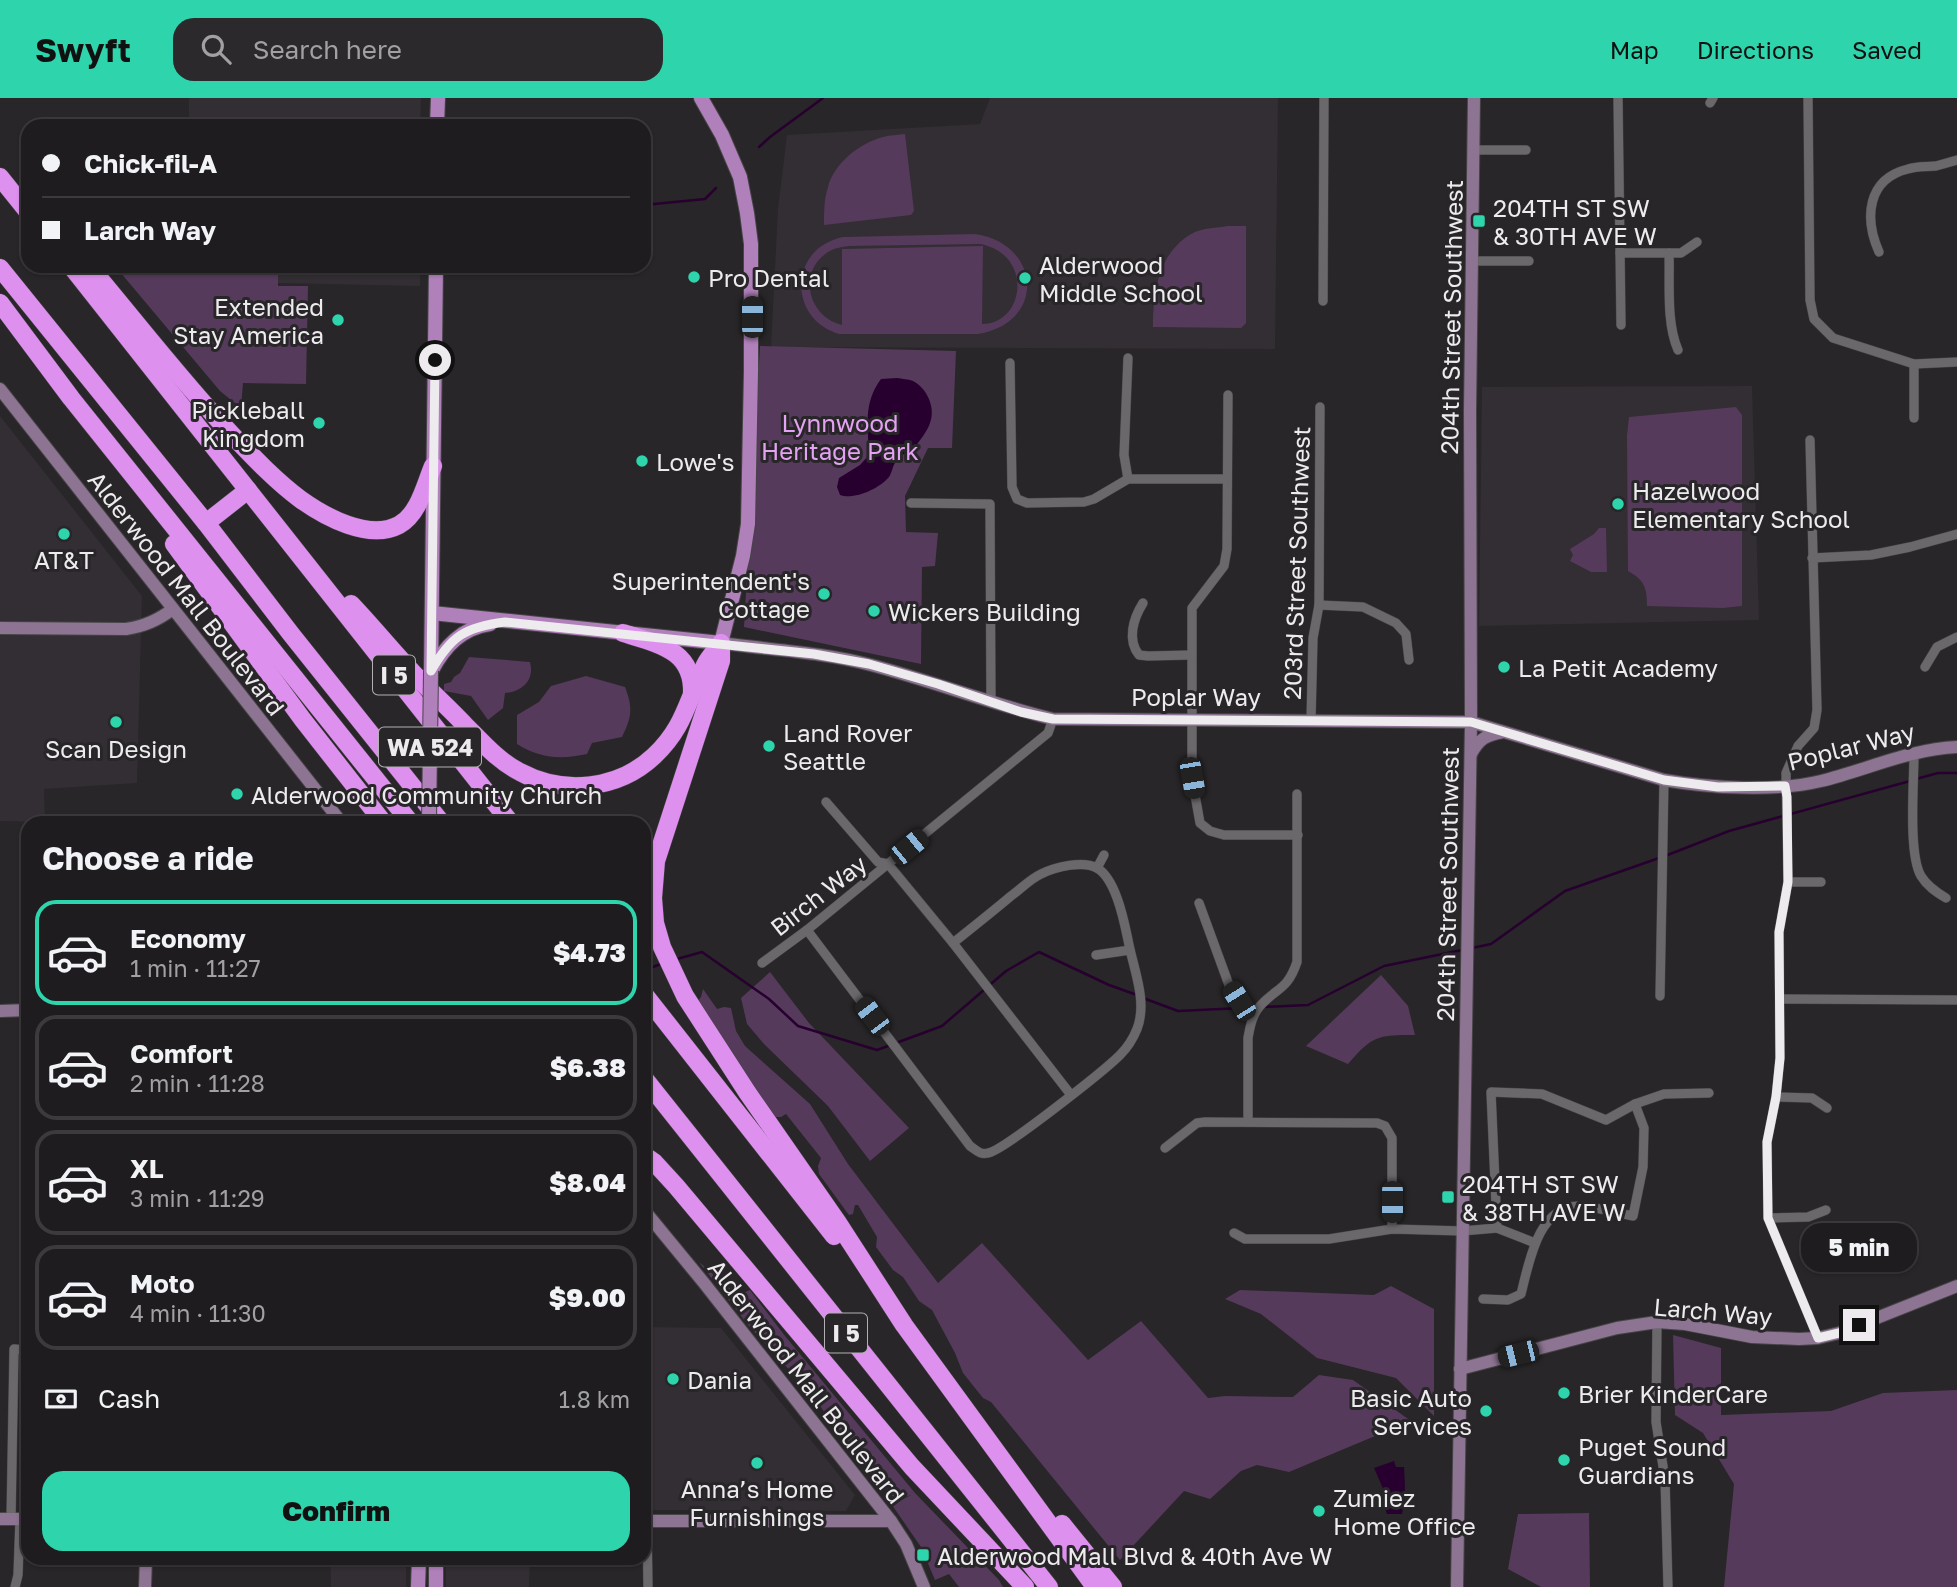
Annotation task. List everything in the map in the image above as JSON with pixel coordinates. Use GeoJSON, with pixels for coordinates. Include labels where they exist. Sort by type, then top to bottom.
{"type":"FeatureCollection","features":[{"type":"Feature","properties":{"kind":"highway"},"geometry":{"type":"LineString","coordinates":[[1,178],[21,192]]}},
{"type":"Feature","properties":{"kind":"highway"},"geometry":{"type":"LineString","coordinates":[[1,178],[21,203]]}},
{"type":"Feature","properties":{"kind":"highway","name":"I 5"},"geometry":{"type":"LineString","coordinates":[[0,268],[206,523],[436,816]]}},
{"type":"Feature","properties":{"kind":"highway","name":"I 5"},"geometry":{"type":"LineString","coordinates":[[77,273],[505,816]]}},
{"type":"Feature","properties":{"kind":"highway"},"geometry":{"type":"LineString","coordinates":[[95,273],[214,416],[271,474],[312,507],[360,528],[392,528],[410,516],[433,466]]}},
{"type":"Feature","properties":{"kind":"highway"},"geometry":{"type":"LineString","coordinates":[[0,303],[201,582],[378,816]]}},
{"type":"Feature","properties":{"kind":"highway"},"geometry":{"type":"LineString","coordinates":[[71,398],[405,816]]}},
{"type":"Feature","properties":{"kind":"highway"},"geometry":{"type":"LineString","coordinates":[[206,523],[248,489]]}},
{"type":"Feature","properties":{"kind":"highway"},"geometry":{"type":"LineString","coordinates":[[278,528],[414,674],[499,758],[517,771],[560,786],[606,783],[621,778],[652,758],[680,724],[706,662],[721,643]]}},
{"type":"Feature","properties":{"kind":"highway"},"geometry":{"type":"LineString","coordinates":[[623,633],[679,656],[691,674],[691,697]]}},
{"type":"Feature","properties":{"kind":"highway"},"geometry":{"type":"LineString","coordinates":[[721,643],[721,661],[656,861],[653,898],[659,935],[670,966],[685,996],[747,1092],[838,1223],[904,1325],[1095,1587]]}},
{"type":"Feature","properties":{"kind":"highway","name":"I 5"},"geometry":{"type":"LineString","coordinates":[[651,1003],[1112,1587]]}},
{"type":"Feature","properties":{"kind":"highway","name":"I 5"},"geometry":{"type":"LineString","coordinates":[[651,1087],[1049,1587]]}},
{"type":"Feature","properties":{"kind":"highway"},"geometry":{"type":"LineString","coordinates":[[651,1160],[677,1186],[912,1467],[1025,1587]]}},
{"type":"Feature","properties":{"kind":"main road"},"geometry":{"type":"LineString","coordinates":[[437,119],[438,98]]}},
{"type":"Feature","properties":{"kind":"main road"},"geometry":{"type":"LineString","coordinates":[[701,98],[722,135],[740,177],[751,244],[748,524],[743,556],[721,643]]}},
{"type":"Feature","properties":{"kind":"main road","name":"WA 524"},"geometry":{"type":"LineString","coordinates":[[429,816],[436,273]]}},
{"type":"Feature","properties":{"kind":"main road","name":"Poplar Way"},"geometry":{"type":"LineString","coordinates":[[432,613],[721,643]]}},
{"type":"Feature","properties":{"kind":"main road"},"geometry":{"type":"LineString","coordinates":[[431,671],[451,642],[468,630],[481,625],[505,622]]}},
{"type":"Feature","properties":{"kind":"main road"},"geometry":{"type":"LineString","coordinates":[[418,1587],[419,1565]]}},
{"type":"Feature","properties":{"kind":"main road"},"geometry":{"type":"LineString","coordinates":[[436,1565],[436,1587]]}},
{"type":"Feature","properties":{"kind":"street"},"geometry":{"type":"LineString","coordinates":[[1323,301],[1324,98]]}},
{"type":"Feature","properties":{"kind":"street","name":"204th Street Southwest"},"geometry":{"type":"LineString","coordinates":[[1457,1587],[1471,754],[1470,411],[1474,98]]}},
{"type":"Feature","properties":{"kind":"street"},"geometry":{"type":"LineString","coordinates":[[1618,98],[1621,325]]}},
{"type":"Feature","properties":{"kind":"street"},"geometry":{"type":"LineString","coordinates":[[1808,98],[1810,300],[1814,319],[1833,338],[1914,364],[1957,362]]}},
{"type":"Feature","properties":{"kind":"street"},"geometry":{"type":"LineString","coordinates":[[1473,150],[1526,150]]}},
{"type":"Feature","properties":{"kind":"street"},"geometry":{"type":"LineString","coordinates":[[1879,252],[1871,234],[1871,201],[1885,178],[1909,168],[1937,166],[1957,160]]}},
{"type":"Feature","properties":{"kind":"street"},"geometry":{"type":"LineString","coordinates":[[1620,253],[1681,253],[1697,242]]}},
{"type":"Feature","properties":{"kind":"street"},"geometry":{"type":"LineString","coordinates":[[1669,253],[1671,322],[1673,341],[1678,350]]}},
{"type":"Feature","properties":{"kind":"street"},"geometry":{"type":"LineString","coordinates":[[1472,261],[1529,261]]}},
{"type":"Feature","properties":{"kind":"street"},"geometry":{"type":"LineString","coordinates":[[1128,358],[1124,455],[1128,479]]}},
{"type":"Feature","properties":{"kind":"street"},"geometry":{"type":"LineString","coordinates":[[1010,363],[1012,487],[1017,499],[1027,503],[1084,502],[1128,479],[1227,479]]}},
{"type":"Feature","properties":{"kind":"street"},"geometry":{"type":"LineString","coordinates":[[1914,364],[1914,418]]}},
{"type":"Feature","properties":{"kind":"street","name":"Alderwood Mall Boulevard"},"geometry":{"type":"LineString","coordinates":[[0,389],[336,816]]}},
{"type":"Feature","properties":{"kind":"street"},"geometry":{"type":"LineString","coordinates":[[1228,395],[1227,549],[1224,566],[1192,608],[1192,778],[1200,823],[1210,831],[1224,835],[1298,835]]}},
{"type":"Feature","properties":{"kind":"street","name":"203rd Street Southwest"},"geometry":{"type":"LineString","coordinates":[[1311,720],[1313,638],[1319,605],[1320,407]]}},
{"type":"Feature","properties":{"kind":"street"},"geometry":{"type":"LineString","coordinates":[[1810,440],[1816,721],[1814,728],[1798,746],[1786,773],[1788,882],[1779,932],[1780,1058],[1767,1142],[1768,1218],[1818,1338]]}},
{"type":"Feature","properties":{"kind":"street"},"geometry":{"type":"LineString","coordinates":[[911,503],[990,504],[991,702]]}},
{"type":"Feature","properties":{"kind":"street"},"geometry":{"type":"LineString","coordinates":[[1812,558],[1871,555],[1957,534]]}},
{"type":"Feature","properties":{"kind":"street"},"geometry":{"type":"LineString","coordinates":[[1143,603],[1134,621],[1133,634],[1133,647],[1139,655],[1191,655]]}},
{"type":"Feature","properties":{"kind":"street"},"geometry":{"type":"LineString","coordinates":[[1319,605],[1363,607],[1396,623],[1406,634],[1409,660]]}},
{"type":"Feature","properties":{"kind":"street"},"geometry":{"type":"LineString","coordinates":[[0,628],[126,629],[155,622],[173,609]]}},
{"type":"Feature","properties":{"kind":"street"},"geometry":{"type":"LineString","coordinates":[[1925,667],[1937,647],[1957,637]]}},
{"type":"Feature","properties":{"kind":"street","name":"Poplar Way"},"geometry":{"type":"LineString","coordinates":[[721,643],[814,654],[869,664],[1053,719],[1471,722],[1664,780],[1718,787],[1785,786],[1819,782],[1914,754],[1957,747]]}},
{"type":"Feature","properties":{"kind":"street","name":"Birch Way"},"geometry":{"type":"LineString","coordinates":[[762,963],[807,930],[1048,733],[1053,719]]}},
{"type":"Feature","properties":{"kind":"street"},"geometry":{"type":"LineString","coordinates":[[1471,754],[1483,737],[1505,732]]}},
{"type":"Feature","properties":{"kind":"street"},"geometry":{"type":"LineString","coordinates":[[1914,754],[1914,859],[1921,877],[1932,890],[1946,898]]}},
{"type":"Feature","properties":{"kind":"street"},"geometry":{"type":"LineString","coordinates":[[1660,996],[1664,780]]}},
{"type":"Feature","properties":{"kind":"street"},"geometry":{"type":"LineString","coordinates":[[1248,1122],[1248,1038],[1254,1014],[1287,983],[1297,962],[1297,794]]}},
{"type":"Feature","properties":{"kind":"street"},"geometry":{"type":"LineString","coordinates":[[827,802],[878,862],[888,864],[1071,1095]]}},
{"type":"Feature","properties":{"kind":"street"},"geometry":{"type":"LineString","coordinates":[[1097,868],[1104,855]]}},
{"type":"Feature","properties":{"kind":"street"},"geometry":{"type":"LineString","coordinates":[[807,930],[970,1146],[978,1152],[992,1153],[1071,1095],[1130,1045],[1138,1028],[1141,1002],[1124,919],[1114,891],[1106,876],[1097,868],[1065,865],[1038,875],[953,943]]}},
{"type":"Feature","properties":{"kind":"street"},"geometry":{"type":"LineString","coordinates":[[1788,882],[1821,882]]}},
{"type":"Feature","properties":{"kind":"street"},"geometry":{"type":"LineString","coordinates":[[1199,903],[1229,985],[1239,1001],[1254,1014]]}},
{"type":"Feature","properties":{"kind":"street"},"geometry":{"type":"LineString","coordinates":[[1096,955],[1129,950]]}},
{"type":"Feature","properties":{"kind":"street"},"geometry":{"type":"LineString","coordinates":[[1780,999],[1957,1000]]}},
{"type":"Feature","properties":{"kind":"street"},"geometry":{"type":"LineString","coordinates":[[0,1011],[21,1010]]}},
{"type":"Feature","properties":{"kind":"street"},"geometry":{"type":"LineString","coordinates":[[1497,1228],[1491,1092],[1542,1094],[1606,1120],[1635,1104],[1664,1094],[1709,1093]]}},
{"type":"Feature","properties":{"kind":"street"},"geometry":{"type":"LineString","coordinates":[[1776,1097],[1812,1098],[1827,1108]]}},
{"type":"Feature","properties":{"kind":"street"},"geometry":{"type":"LineString","coordinates":[[1483,1299],[1508,1300],[1521,1294],[1535,1243],[1546,1223],[1563,1209],[1578,1206],[1633,1216],[1643,1167],[1644,1128],[1635,1104]]}},
{"type":"Feature","properties":{"kind":"street"},"geometry":{"type":"LineString","coordinates":[[1166,1148],[1197,1123],[1368,1122],[1385,1126],[1390,1132],[1392,1147],[1392,1228]]}},
{"type":"Feature","properties":{"kind":"street"},"geometry":{"type":"LineString","coordinates":[[1768,1218],[1808,1217],[1826,1210]]}},
{"type":"Feature","properties":{"kind":"street","name":"Alderwood Mall Boulevard"},"geometry":{"type":"LineString","coordinates":[[651,1219],[891,1521],[906,1544],[924,1587]]}},
{"type":"Feature","properties":{"kind":"street"},"geometry":{"type":"LineString","coordinates":[[1234,1233],[1245,1239],[1328,1239],[1392,1228],[1462,1231],[1497,1228],[1535,1243]]}},
{"type":"Feature","properties":{"kind":"street","name":"Larch Way"},"geometry":{"type":"LineString","coordinates":[[1460,1369],[1617,1328],[1657,1322],[1685,1324],[1752,1337],[1818,1338],[1839,1333],[1957,1286]]}},
{"type":"Feature","properties":{"kind":"street"},"geometry":{"type":"LineString","coordinates":[[1657,1322],[1656,1422],[1665,1479],[1668,1587]]}},
{"type":"Feature","properties":{"kind":"street"},"geometry":{"type":"LineString","coordinates":[[15,1587],[18,1575],[14,1349],[21,1350]]}},
{"type":"Feature","properties":{"kind":"street"},"geometry":{"type":"LineString","coordinates":[[651,1521],[891,1521]]}},
{"type":"Feature","properties":{"kind":"street"},"geometry":{"type":"LineString","coordinates":[[145,1587],[146,1565]]}},
{"type":"Feature","properties":{"kind":"street"},"geometry":{"type":"LineString","coordinates":[[647,1565],[648,1587]]}},
{"type":"Feature","properties":{"kind":"shaded area"},"geometry":{"type":"Polygon","coordinates":[[[189,98],[421,98],[420,119],[189,119],[189,98]]]}},
{"type":"Feature","properties":{"kind":"shaded area","name":"Alderwood Middle School"},"geometry":{"type":"Polygon","coordinates":[[[990,98],[1278,98],[1275,349],[771,347],[778,209],[787,135],[980,124],[990,98]]]}},
{"type":"Feature","properties":{"kind":"shaded area"},"geometry":{"type":"Polygon","coordinates":[[[277,273],[420,273],[420,286],[277,283],[277,273]]]}},
{"type":"Feature","properties":{"kind":"shaded area"},"geometry":{"type":"Polygon","coordinates":[[[881,379],[913,381],[926,393],[932,411],[929,426],[916,446],[896,461],[885,481],[859,495],[840,495],[837,487],[839,478],[860,465],[869,455],[868,415],[875,388],[881,379]]]}},
{"type":"Feature","properties":{"kind":"shaded area","name":"Hazelwood Elementary School"},"geometry":{"type":"Polygon","coordinates":[[[1752,386],[1759,620],[1479,626],[1482,387],[1752,386]]]}},
{"type":"Feature","properties":{"kind":"shaded area"},"geometry":{"type":"Polygon","coordinates":[[[0,416],[142,596],[137,783],[44,789],[45,816],[21,816],[21,821],[0,821],[0,416]]]}},
{"type":"Feature","properties":{"kind":"shaded area"},"geometry":{"type":"Polygon","coordinates":[[[651,1327],[721,1328],[855,1495],[846,1511],[651,1510],[651,1327]]]}},
{"type":"Feature","properties":{"kind":"shaded area"},"geometry":{"type":"Polygon","coordinates":[[[1394,1461],[1396,1467],[1404,1467],[1405,1497],[1402,1514],[1387,1514],[1380,1495],[1385,1493],[1374,1468],[1394,1461]]]}},
{"type":"Feature","properties":{"kind":"shaded area"},"geometry":{"type":"Polygon","coordinates":[[[331,1565],[406,1565],[406,1587],[331,1587],[331,1565]]]}},
{"type":"Feature","properties":{"kind":"shaded area"},"geometry":{"type":"Polygon","coordinates":[[[446,1565],[530,1565],[529,1587],[446,1587],[446,1565]]]}},
{"type":"Feature","properties":{"kind":"green space"},"geometry":{"type":"Polygon","coordinates":[[[905,134],[914,211],[911,215],[824,225],[824,206],[831,178],[842,162],[857,149],[874,140],[905,134]]]}},
{"type":"Feature","properties":{"kind":"green space"},"geometry":{"type":"Polygon","coordinates":[[[1227,226],[1246,226],[1246,323],[1241,328],[1153,327],[1157,285],[1173,249],[1195,232],[1227,226]]]}},
{"type":"Feature","properties":{"kind":"green space"},"geometry":{"type":"Polygon","coordinates":[[[975,234],[997,240],[1013,252],[1023,266],[1027,283],[1025,299],[1016,315],[1001,327],[978,334],[839,334],[822,326],[810,314],[803,299],[801,284],[804,268],[812,255],[825,244],[843,237],[975,234]],[[980,244],[838,248],[828,252],[812,271],[811,293],[814,304],[821,313],[842,325],[842,249],[983,246],[982,324],[996,321],[1007,313],[1015,301],[1017,288],[1016,274],[1009,261],[997,250],[980,244]]]}},
{"type":"Feature","properties":{"kind":"green space"},"geometry":{"type":"Polygon","coordinates":[[[121,273],[278,273],[278,286],[308,286],[306,384],[243,383],[241,408],[220,391],[121,273]]]}},
{"type":"Feature","properties":{"kind":"green space","name":"Lynnwood Heritage Park"},"geometry":{"type":"Polygon","coordinates":[[[760,346],[956,351],[952,448],[928,448],[905,496],[906,532],[938,533],[935,566],[922,567],[921,664],[744,627],[760,346]]]}},
{"type":"Feature","properties":{"kind":"green space"},"geometry":{"type":"Polygon","coordinates":[[[1736,407],[1742,415],[1742,606],[1647,606],[1644,585],[1628,571],[1629,417],[1736,407]]]}},
{"type":"Feature","properties":{"kind":"green space"},"geometry":{"type":"Polygon","coordinates":[[[1599,528],[1606,528],[1607,572],[1591,572],[1570,561],[1573,555],[1570,549],[1599,528]]]}},
{"type":"Feature","properties":{"kind":"green space"},"geometry":{"type":"Polygon","coordinates":[[[469,657],[530,662],[531,674],[526,684],[505,693],[503,708],[488,720],[471,696],[444,691],[444,684],[451,682],[460,673],[469,657]]]}},
{"type":"Feature","properties":{"kind":"green space"},"geometry":{"type":"Polygon","coordinates":[[[586,676],[625,687],[630,712],[622,737],[592,743],[587,754],[568,757],[542,755],[517,744],[517,715],[539,702],[551,686],[586,676]]]}},
{"type":"Feature","properties":{"kind":"green space"},"geometry":{"type":"Polygon","coordinates":[[[770,972],[809,1023],[909,1128],[870,1161],[828,1106],[747,1024],[741,998],[770,972]]]}},
{"type":"Feature","properties":{"kind":"green space"},"geometry":{"type":"Polygon","coordinates":[[[1381,975],[1408,1006],[1415,1035],[1392,1035],[1370,1042],[1348,1064],[1306,1046],[1381,975]]]}},
{"type":"Feature","properties":{"kind":"green space"},"geometry":{"type":"Polygon","coordinates":[[[703,989],[717,1009],[731,1008],[736,1031],[745,1046],[810,1104],[848,1164],[938,1283],[982,1243],[1088,1360],[1141,1321],[1208,1398],[1293,1397],[1319,1375],[1353,1380],[1411,1421],[1289,1472],[1257,1465],[1241,1471],[1210,1499],[1184,1491],[1120,1560],[991,1402],[983,1398],[963,1373],[932,1310],[919,1301],[903,1277],[893,1270],[876,1247],[877,1237],[858,1205],[855,1205],[853,1214],[849,1215],[819,1174],[821,1158],[786,1114],[775,1117],[745,1078],[697,1002],[703,989]]]}},
{"type":"Feature","properties":{"kind":"green space"},"geometry":{"type":"Polygon","coordinates":[[[699,1262],[738,1295],[750,1290],[915,1493],[1003,1587],[959,1587],[949,1574],[935,1580],[921,1547],[892,1505],[911,1495],[896,1500],[871,1474],[807,1389],[748,1325],[699,1262]]]}},
{"type":"Feature","properties":{"kind":"green space"},"geometry":{"type":"Polygon","coordinates":[[[1391,1286],[1434,1309],[1434,1416],[1396,1378],[1317,1358],[1261,1314],[1225,1299],[1240,1290],[1374,1295],[1391,1286]]]}},
{"type":"Feature","properties":{"kind":"green space"},"geometry":{"type":"Polygon","coordinates":[[[1673,1335],[1721,1348],[1721,1415],[1831,1411],[1883,1393],[1957,1390],[1957,1587],[1724,1587],[1734,1484],[1703,1433],[1675,1415],[1673,1335]]]}},
{"type":"Feature","properties":{"kind":"green space"},"geometry":{"type":"Polygon","coordinates":[[[1589,1513],[1590,1587],[1541,1587],[1508,1569],[1518,1514],[1589,1513]]]}},
{"type":"Feature","properties":{"kind":"waterway"},"geometry":{"type":"LineString","coordinates":[[759,147],[823,98]]}},
{"type":"Feature","properties":{"kind":"waterway"},"geometry":{"type":"LineString","coordinates":[[651,204],[705,199],[716,188]]}},
{"type":"Feature","properties":{"kind":"waterway"},"geometry":{"type":"LineString","coordinates":[[1916,779],[1938,773],[1957,773]]}},
{"type":"Feature","properties":{"kind":"waterway"},"geometry":{"type":"LineString","coordinates":[[1665,856],[1729,831],[1910,781]]}},
{"type":"Feature","properties":{"kind":"waterway"},"geometry":{"type":"LineString","coordinates":[[1472,948],[1491,944],[1565,891],[1659,858]]}},
{"type":"Feature","properties":{"kind":"waterway"},"geometry":{"type":"LineString","coordinates":[[1263,1007],[1308,1005],[1384,966],[1462,950]]}},
{"type":"Feature","properties":{"kind":"waterway"},"geometry":{"type":"LineString","coordinates":[[677,959],[702,952],[769,999],[798,1026],[877,1050],[942,1026],[1006,971],[1039,952],[1137,995]]}},
{"type":"Feature","properties":{"kind":"waterway"},"geometry":{"type":"LineString","coordinates":[[651,968],[661,964]]}},
{"type":"Feature","properties":{"kind":"waterway"},"geometry":{"type":"LineString","coordinates":[[1143,998],[1178,1011],[1242,1008]]}},
{"type":"Feature","properties":{"kind":"place","name":"204TH ST SW & 30TH AVE W"},"geometry":{"type":"Point","coordinates":[1479,221]}},
{"type":"Feature","properties":{"kind":"place","name":"Pro Dental"},"geometry":{"type":"Point","coordinates":[694,277]}},
{"type":"Feature","properties":{"kind":"place","name":"Alderwood Middle School"},"geometry":{"type":"Point","coordinates":[1025,278]}},
{"type":"Feature","properties":{"kind":"place","name":"Extended Stay America"},"geometry":{"type":"Point","coordinates":[338,320]}},
{"type":"Feature","properties":{"kind":"place","name":"Pickleball Kingdom"},"geometry":{"type":"Point","coordinates":[319,423]}},
{"type":"Feature","properties":{"kind":"place","name":"Lowe's"},"geometry":{"type":"Point","coordinates":[642,461]}},
{"type":"Feature","properties":{"kind":"place","name":"Hazelwood Elementary School"},"geometry":{"type":"Point","coordinates":[1618,504]}},
{"type":"Feature","properties":{"kind":"place","name":"AT&T"},"geometry":{"type":"Point","coordinates":[64,534]}},
{"type":"Feature","properties":{"kind":"place","name":"Superintendent's Cottage"},"geometry":{"type":"Point","coordinates":[824,594]}},
{"type":"Feature","properties":{"kind":"place","name":"Wickers Building"},"geometry":{"type":"Point","coordinates":[874,611]}},
{"type":"Feature","properties":{"kind":"place","name":"La Petit Academy"},"geometry":{"type":"Point","coordinates":[1504,667]}},
{"type":"Feature","properties":{"kind":"place","name":"Scan Design"},"geometry":{"type":"Point","coordinates":[116,722]}},
{"type":"Feature","properties":{"kind":"place","name":"Land Rover Seattle"},"geometry":{"type":"Point","coordinates":[769,746]}},
{"type":"Feature","properties":{"kind":"place","name":"Alderwood Community Church"},"geometry":{"type":"Point","coordinates":[237,794]}},
{"type":"Feature","properties":{"kind":"place","name":"204TH ST SW & 38TH AVE W"},"geometry":{"type":"Point","coordinates":[1448,1197]}},
{"type":"Feature","properties":{"kind":"place","name":"Dania"},"geometry":{"type":"Point","coordinates":[673,1379]}},
{"type":"Feature","properties":{"kind":"place","name":"Brier KinderCare"},"geometry":{"type":"Point","coordinates":[1564,1393]}},
{"type":"Feature","properties":{"kind":"place","name":"Basic Auto Services"},"geometry":{"type":"Point","coordinates":[1486,1411]}},
{"type":"Feature","properties":{"kind":"place","name":"Puget Sound Guardians"},"geometry":{"type":"Point","coordinates":[1564,1460]}},
{"type":"Feature","properties":{"kind":"place","name":"Anna’s Home Furnishings"},"geometry":{"type":"Point","coordinates":[757,1463]}},
{"type":"Feature","properties":{"kind":"place","name":"Zumiez Home Office"},"geometry":{"type":"Point","coordinates":[1319,1511]}},
{"type":"Feature","properties":{"kind":"place","name":"Alderwood Mall Blvd & 40th Ave W"},"geometry":{"type":"Point","coordinates":[923,1555]}},
{"type":"Feature","properties":{"kind":"route"},"geometry":{"type":"LineString","coordinates":[[435,360],[431,671],[451,642],[468,630],[481,625],[505,622],[814,654],[869,664],[1021,712],[1053,719],[1471,722],[1664,780],[1718,787],[1785,786],[1788,882],[1779,932],[1780,1058],[1767,1142],[1768,1218],[1818,1338],[1859,1325]]}}]}
